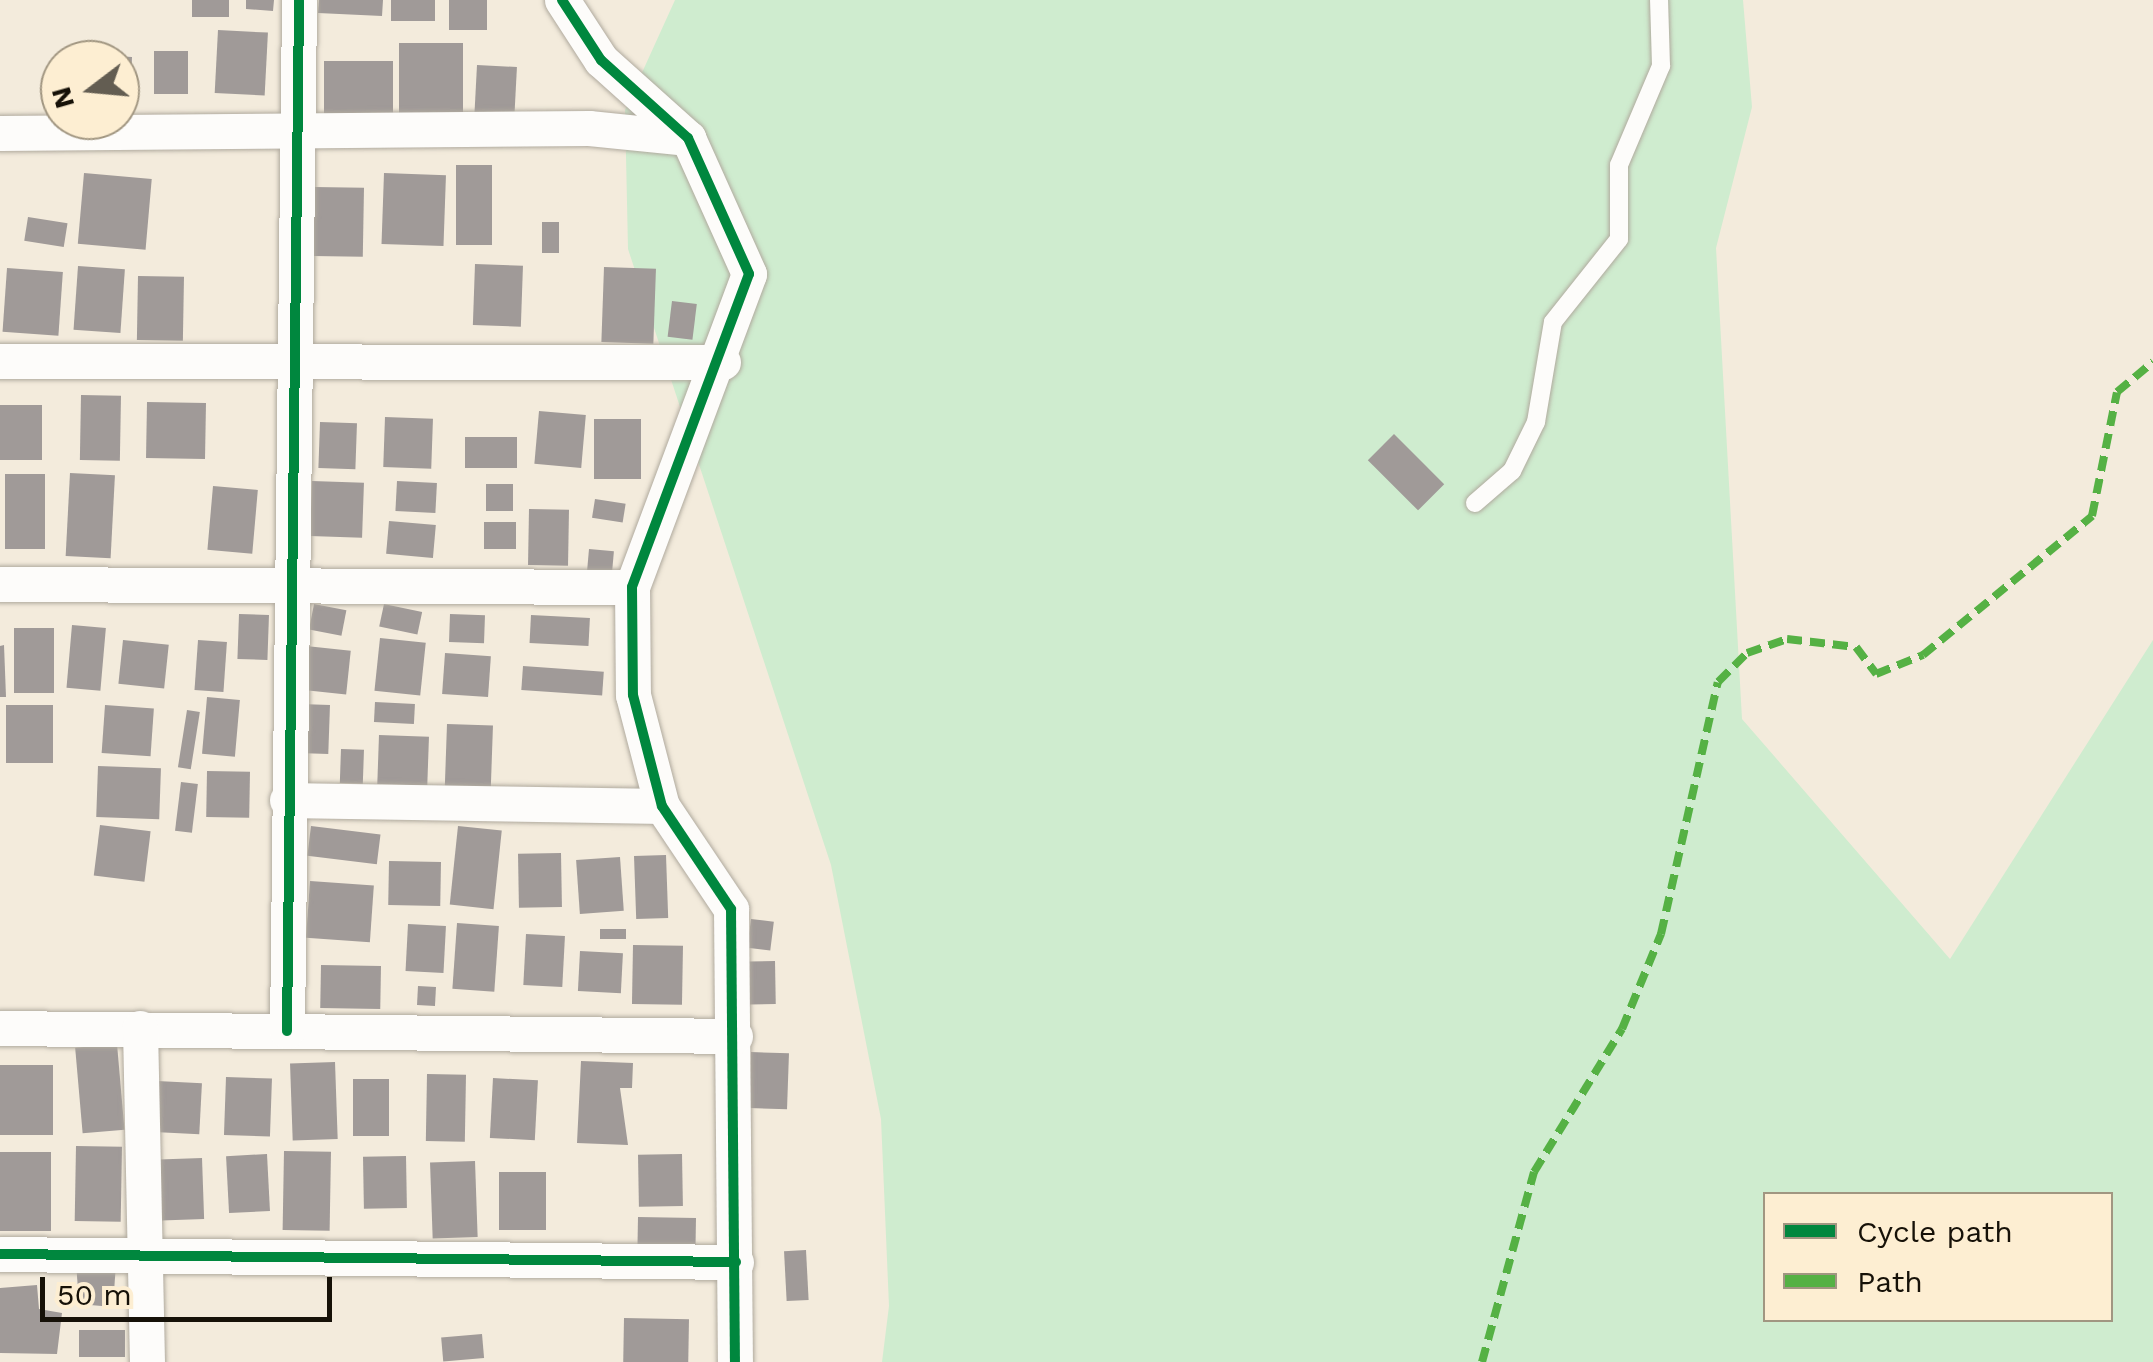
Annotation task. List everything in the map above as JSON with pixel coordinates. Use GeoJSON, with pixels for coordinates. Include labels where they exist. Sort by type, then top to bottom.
{"type":"FeatureCollection","features":[{"type":"Feature","properties":{"kind":"street"},"geometry":{"type":"LineString","coordinates":[[287,1031],[287,800],[293,584],[289,362],[299,0]]}},
{"type":"Feature","properties":{"kind":"street"},"geometry":{"type":"LineString","coordinates":[[562,0],[601,60],[688,138],[749,274],[723,362],[632,587],[634,695],[662,806],[732,910],[735,1362]]}},
{"type":"Feature","properties":{"kind":"street"},"geometry":{"type":"LineString","coordinates":[[0,133],[588,128],[688,138]]}},
{"type":"Feature","properties":{"kind":"street"},"geometry":{"type":"LineString","coordinates":[[0,361],[723,362]]}},
{"type":"Feature","properties":{"kind":"street"},"geometry":{"type":"LineString","coordinates":[[0,584],[632,587]]}},
{"type":"Feature","properties":{"kind":"street"},"geometry":{"type":"LineString","coordinates":[[287,800],[662,806]]}},
{"type":"Feature","properties":{"kind":"street"},"geometry":{"type":"LineString","coordinates":[[0,1028],[734,1036]]}},
{"type":"Feature","properties":{"kind":"street"},"geometry":{"type":"LineString","coordinates":[[140,1028],[148,1255],[147,1362]]}},
{"type":"Feature","properties":{"kind":"street"},"geometry":{"type":"LineString","coordinates":[[0,1254],[736,1262]]}},
{"type":"Feature","properties":{"kind":"lane"},"geometry":{"type":"LineString","coordinates":[[1476,502],[1512,471],[1536,422],[1553,322],[1619,239],[1619,165],[1661,66],[1659,0]]}},
{"type":"Feature","properties":{"kind":"green space"},"geometry":{"type":"Polygon","coordinates":[[[675,0],[1743,0],[1752,107],[1716,248],[1742,719],[1950,959],[2153,640],[2153,1362],[882,1362],[889,1306],[881,1119],[831,865],[628,249],[625,110],[675,0]]]}},
{"type":"Feature","properties":{"kind":"building"},"geometry":{"type":"Polygon","coordinates":[[[192,0],[229,0],[229,17],[192,17],[192,0]]]}},
{"type":"Feature","properties":{"kind":"building"},"geometry":{"type":"Polygon","coordinates":[[[246,0],[274,0],[273,11],[246,9],[246,0]]]}},
{"type":"Feature","properties":{"kind":"building"},"geometry":{"type":"Polygon","coordinates":[[[319,0],[383,0],[382,16],[318,13],[319,0]]]}},
{"type":"Feature","properties":{"kind":"building"},"geometry":{"type":"Polygon","coordinates":[[[391,0],[435,0],[435,21],[391,21],[391,0]]]}},
{"type":"Feature","properties":{"kind":"building"},"geometry":{"type":"Polygon","coordinates":[[[449,0],[487,0],[487,30],[449,30],[449,0]]]}},
{"type":"Feature","properties":{"kind":"building"},"geometry":{"type":"Polygon","coordinates":[[[218,30],[268,33],[265,96],[215,93],[218,30]]]}},
{"type":"Feature","properties":{"kind":"building"},"geometry":{"type":"Polygon","coordinates":[[[399,43],[463,43],[463,114],[399,114],[399,43]]]}},
{"type":"Feature","properties":{"kind":"building"},"geometry":{"type":"Polygon","coordinates":[[[154,51],[188,51],[188,94],[154,94],[154,51]]]}},
{"type":"Feature","properties":{"kind":"building"},"geometry":{"type":"Polygon","coordinates":[[[324,61],[393,61],[393,125],[324,125],[324,61]]]}},
{"type":"Feature","properties":{"kind":"building"},"geometry":{"type":"Polygon","coordinates":[[[477,65],[517,67],[514,121],[474,119],[477,65]]]}},
{"type":"Feature","properties":{"kind":"building"},"geometry":{"type":"Polygon","coordinates":[[[456,165],[492,165],[492,245],[456,245],[456,165]]]}},
{"type":"Feature","properties":{"kind":"building"},"geometry":{"type":"Polygon","coordinates":[[[84,173],[152,179],[146,250],[78,244],[84,173]]]}},
{"type":"Feature","properties":{"kind":"building"},"geometry":{"type":"Polygon","coordinates":[[[384,173],[446,175],[443,246],[382,244],[384,173]]]}},
{"type":"Feature","properties":{"kind":"building"},"geometry":{"type":"Polygon","coordinates":[[[314,187],[364,188],[363,257],[313,256],[314,187]]]}},
{"type":"Feature","properties":{"kind":"building"},"geometry":{"type":"Polygon","coordinates":[[[28,217],[68,223],[64,247],[24,241],[28,217]]]}},
{"type":"Feature","properties":{"kind":"building"},"geometry":{"type":"Polygon","coordinates":[[[542,222],[559,222],[559,253],[542,253],[542,222]]]}},
{"type":"Feature","properties":{"kind":"building"},"geometry":{"type":"Polygon","coordinates":[[[475,264],[523,266],[521,327],[473,325],[475,264]]]}},
{"type":"Feature","properties":{"kind":"building"},"geometry":{"type":"Polygon","coordinates":[[[78,266],[125,269],[120,333],[74,330],[78,266]]]}},
{"type":"Feature","properties":{"kind":"building"},"geometry":{"type":"Polygon","coordinates":[[[604,267],[656,269],[653,344],[601,342],[604,267]]]}},
{"type":"Feature","properties":{"kind":"building"},"geometry":{"type":"Polygon","coordinates":[[[7,268],[63,272],[58,336],[3,332],[7,268]]]}},
{"type":"Feature","properties":{"kind":"building"},"geometry":{"type":"Polygon","coordinates":[[[138,276],[184,277],[183,341],[137,340],[138,276]]]}},
{"type":"Feature","properties":{"kind":"building"},"geometry":{"type":"Polygon","coordinates":[[[672,301],[697,304],[692,340],[668,337],[672,301]]]}},
{"type":"Feature","properties":{"kind":"building"},"geometry":{"type":"Polygon","coordinates":[[[81,395],[121,396],[120,461],[80,460],[81,395]]]}},
{"type":"Feature","properties":{"kind":"building"},"geometry":{"type":"Polygon","coordinates":[[[147,402],[206,403],[205,459],[146,458],[147,402]]]}},
{"type":"Feature","properties":{"kind":"building"},"geometry":{"type":"Polygon","coordinates":[[[0,405],[42,405],[42,460],[0,460],[0,405]]]}},
{"type":"Feature","properties":{"kind":"building"},"geometry":{"type":"Polygon","coordinates":[[[539,411],[586,415],[581,468],[534,464],[539,411]]]}},
{"type":"Feature","properties":{"kind":"building"},"geometry":{"type":"Polygon","coordinates":[[[385,417],[433,419],[431,469],[383,467],[385,417]]]}},
{"type":"Feature","properties":{"kind":"building"},"geometry":{"type":"Polygon","coordinates":[[[594,419],[641,419],[641,479],[594,479],[594,419]]]}},
{"type":"Feature","properties":{"kind":"building"},"geometry":{"type":"Polygon","coordinates":[[[320,422],[357,423],[355,469],[318,468],[320,422]]]}},
{"type":"Feature","properties":{"kind":"building"},"geometry":{"type":"Polygon","coordinates":[[[1394,434],[1444,484],[1418,510],[1368,460],[1394,434]]]}},
{"type":"Feature","properties":{"kind":"building"},"geometry":{"type":"Polygon","coordinates":[[[465,437],[517,437],[517,468],[465,468],[465,437]]]}},
{"type":"Feature","properties":{"kind":"building"},"geometry":{"type":"Polygon","coordinates":[[[70,473],[115,475],[111,558],[66,556],[70,473]]]}},
{"type":"Feature","properties":{"kind":"building"},"geometry":{"type":"Polygon","coordinates":[[[5,474],[45,474],[45,549],[5,549],[5,474]]]}},
{"type":"Feature","properties":{"kind":"building"},"geometry":{"type":"Polygon","coordinates":[[[312,481],[364,483],[362,538],[310,536],[312,481]]]}},
{"type":"Feature","properties":{"kind":"building"},"geometry":{"type":"Polygon","coordinates":[[[397,481],[437,483],[435,513],[395,511],[397,481]]]}},
{"type":"Feature","properties":{"kind":"building"},"geometry":{"type":"Polygon","coordinates":[[[486,484],[513,484],[513,511],[486,511],[486,484]]]}},
{"type":"Feature","properties":{"kind":"building"},"geometry":{"type":"Polygon","coordinates":[[[213,486],[258,490],[252,554],[207,550],[213,486]]]}},
{"type":"Feature","properties":{"kind":"building"},"geometry":{"type":"Polygon","coordinates":[[[595,499],[626,504],[623,523],[592,518],[595,499]]]}},
{"type":"Feature","properties":{"kind":"building"},"geometry":{"type":"Polygon","coordinates":[[[529,509],[569,510],[568,566],[528,565],[529,509]]]}},
{"type":"Feature","properties":{"kind":"building"},"geometry":{"type":"Polygon","coordinates":[[[389,521],[436,525],[433,558],[386,554],[389,521]]]}},
{"type":"Feature","properties":{"kind":"building"},"geometry":{"type":"Polygon","coordinates":[[[484,522],[516,522],[516,549],[484,549],[484,522]]]}},
{"type":"Feature","properties":{"kind":"building"},"geometry":{"type":"Polygon","coordinates":[[[589,549],[614,551],[612,572],[587,570],[589,549]]]}},
{"type":"Feature","properties":{"kind":"building"},"geometry":{"type":"Polygon","coordinates":[[[314,604],[346,610],[341,636],[309,630],[314,604]]]}},
{"type":"Feature","properties":{"kind":"building"},"geometry":{"type":"Polygon","coordinates":[[[384,604],[422,612],[417,635],[379,626],[384,604]]]}},
{"type":"Feature","properties":{"kind":"building"},"geometry":{"type":"Polygon","coordinates":[[[239,614],[269,615],[267,660],[237,659],[239,614]]]}},
{"type":"Feature","properties":{"kind":"building"},"geometry":{"type":"Polygon","coordinates":[[[450,614],[485,615],[484,643],[449,642],[450,614]]]}},
{"type":"Feature","properties":{"kind":"building"},"geometry":{"type":"Polygon","coordinates":[[[531,615],[590,618],[588,646],[530,643],[531,615]]]}},
{"type":"Feature","properties":{"kind":"building"},"geometry":{"type":"Polygon","coordinates":[[[72,625],[106,628],[100,691],[67,688],[72,625]]]}},
{"type":"Feature","properties":{"kind":"building"},"geometry":{"type":"Polygon","coordinates":[[[14,628],[54,628],[54,693],[14,693],[14,628]]]}},
{"type":"Feature","properties":{"kind":"building"},"geometry":{"type":"Polygon","coordinates":[[[380,638],[426,643],[420,696],[374,691],[380,638]]]}},
{"type":"Feature","properties":{"kind":"building"},"geometry":{"type":"Polygon","coordinates":[[[123,640],[169,645],[164,689],[118,684],[123,640]]]}},
{"type":"Feature","properties":{"kind":"building"},"geometry":{"type":"Polygon","coordinates":[[[198,640],[227,642],[223,692],[195,690],[198,640]]]}},
{"type":"Feature","properties":{"kind":"building"},"geometry":{"type":"Polygon","coordinates":[[[4,645],[6,697],[0,697],[0,646],[4,645]]]}},
{"type":"Feature","properties":{"kind":"building"},"geometry":{"type":"Polygon","coordinates":[[[306,646],[351,651],[346,694],[301,690],[306,646]]]}},
{"type":"Feature","properties":{"kind":"building"},"geometry":{"type":"Polygon","coordinates":[[[445,653],[491,656],[488,697],[442,694],[445,653]]]}},
{"type":"Feature","properties":{"kind":"building"},"geometry":{"type":"Polygon","coordinates":[[[523,666],[604,672],[602,696],[521,690],[523,666]]]}},
{"type":"Feature","properties":{"kind":"building"},"geometry":{"type":"Polygon","coordinates":[[[207,697],[240,700],[235,757],[202,754],[207,697]]]}},
{"type":"Feature","properties":{"kind":"building"},"geometry":{"type":"Polygon","coordinates":[[[375,702],[415,704],[414,724],[374,722],[375,702]]]}},
{"type":"Feature","properties":{"kind":"building"},"geometry":{"type":"Polygon","coordinates":[[[300,704],[330,705],[328,754],[298,753],[300,704]]]}},
{"type":"Feature","properties":{"kind":"building"},"geometry":{"type":"Polygon","coordinates":[[[6,705],[53,705],[53,763],[6,763],[6,705]]]}},
{"type":"Feature","properties":{"kind":"building"},"geometry":{"type":"Polygon","coordinates":[[[105,705],[154,708],[151,756],[102,753],[105,705]]]}},
{"type":"Feature","properties":{"kind":"building"},"geometry":{"type":"Polygon","coordinates":[[[187,710],[200,712],[191,769],[178,767],[187,710]]]}},
{"type":"Feature","properties":{"kind":"building"},"geometry":{"type":"Polygon","coordinates":[[[447,724],[493,726],[491,793],[445,791],[447,724]]]}},
{"type":"Feature","properties":{"kind":"building"},"geometry":{"type":"Polygon","coordinates":[[[379,735],[429,737],[427,786],[377,784],[379,735]]]}},
{"type":"Feature","properties":{"kind":"building"},"geometry":{"type":"Polygon","coordinates":[[[341,749],[364,750],[363,784],[340,783],[341,749]]]}},
{"type":"Feature","properties":{"kind":"building"},"geometry":{"type":"Polygon","coordinates":[[[98,766],[161,768],[159,819],[96,817],[98,766]]]}},
{"type":"Feature","properties":{"kind":"building"},"geometry":{"type":"Polygon","coordinates":[[[207,771],[250,772],[249,818],[206,817],[207,771]]]}},
{"type":"Feature","properties":{"kind":"building"},"geometry":{"type":"Polygon","coordinates":[[[181,782],[198,784],[192,833],[175,831],[181,782]]]}},
{"type":"Feature","properties":{"kind":"building"},"geometry":{"type":"Polygon","coordinates":[[[100,825],[151,831],[144,882],[94,876],[100,825]]]}},
{"type":"Feature","properties":{"kind":"building"},"geometry":{"type":"Polygon","coordinates":[[[311,826],[380,835],[377,864],[307,856],[311,826]]]}},
{"type":"Feature","properties":{"kind":"building"},"geometry":{"type":"Polygon","coordinates":[[[458,826],[502,831],[494,909],[450,905],[458,826]]]}},
{"type":"Feature","properties":{"kind":"building"},"geometry":{"type":"Polygon","coordinates":[[[561,853],[562,907],[519,908],[518,854],[561,853]]]}},
{"type":"Feature","properties":{"kind":"building"},"geometry":{"type":"Polygon","coordinates":[[[666,855],[668,918],[636,919],[634,856],[666,855]]]}},
{"type":"Feature","properties":{"kind":"building"},"geometry":{"type":"Polygon","coordinates":[[[620,857],[624,911],[580,914],[576,860],[620,857]]]}},
{"type":"Feature","properties":{"kind":"building"},"geometry":{"type":"Polygon","coordinates":[[[389,861],[441,862],[440,906],[388,905],[389,861]]]}},
{"type":"Feature","properties":{"kind":"building"},"geometry":{"type":"Polygon","coordinates":[[[310,881],[374,885],[370,942],[306,938],[310,881]]]}},
{"type":"Feature","properties":{"kind":"building"},"geometry":{"type":"Polygon","coordinates":[[[751,919],[774,922],[770,951],[747,948],[751,919]]]}},
{"type":"Feature","properties":{"kind":"building"},"geometry":{"type":"Polygon","coordinates":[[[457,923],[499,926],[494,992],[452,989],[457,923]]]}},
{"type":"Feature","properties":{"kind":"building"},"geometry":{"type":"Polygon","coordinates":[[[408,924],[446,926],[443,973],[406,971],[408,924]]]}},
{"type":"Feature","properties":{"kind":"building"},"geometry":{"type":"Polygon","coordinates":[[[600,929],[626,929],[626,939],[600,939],[600,929]]]}},
{"type":"Feature","properties":{"kind":"building"},"geometry":{"type":"Polygon","coordinates":[[[526,934],[565,936],[562,987],[523,985],[526,934]]]}},
{"type":"Feature","properties":{"kind":"building"},"geometry":{"type":"Polygon","coordinates":[[[633,945],[683,946],[682,1005],[632,1004],[633,945]]]}},
{"type":"Feature","properties":{"kind":"building"},"geometry":{"type":"Polygon","coordinates":[[[580,951],[623,953],[621,993],[578,991],[580,951]]]}},
{"type":"Feature","properties":{"kind":"building"},"geometry":{"type":"Polygon","coordinates":[[[749,961],[775,961],[776,1004],[750,1004],[749,961]]]}},
{"type":"Feature","properties":{"kind":"building"},"geometry":{"type":"Polygon","coordinates":[[[321,965],[381,966],[380,1009],[320,1008],[321,965]]]}},
{"type":"Feature","properties":{"kind":"building"},"geometry":{"type":"Polygon","coordinates":[[[418,986],[436,987],[435,1006],[417,1005],[418,986]]]}},
{"type":"Feature","properties":{"kind":"building"},"geometry":{"type":"Polygon","coordinates":[[[117,1044],[124,1130],[83,1133],[75,1048],[117,1044]]]}},
{"type":"Feature","properties":{"kind":"building"},"geometry":{"type":"Polygon","coordinates":[[[751,1052],[789,1053],[787,1109],[749,1108],[751,1052]]]}},
{"type":"Feature","properties":{"kind":"building"},"geometry":{"type":"Polygon","coordinates":[[[581,1061],[633,1063],[632,1088],[620,1088],[628,1145],[577,1143],[581,1061]]]}},
{"type":"Feature","properties":{"kind":"building"},"geometry":{"type":"Polygon","coordinates":[[[335,1062],[338,1139],[293,1141],[290,1064],[335,1062]]]}},
{"type":"Feature","properties":{"kind":"building"},"geometry":{"type":"Polygon","coordinates":[[[0,1065],[53,1065],[53,1135],[0,1135],[0,1065]]]}},
{"type":"Feature","properties":{"kind":"building"},"geometry":{"type":"Polygon","coordinates":[[[427,1074],[466,1075],[465,1142],[426,1141],[427,1074]]]}},
{"type":"Feature","properties":{"kind":"building"},"geometry":{"type":"Polygon","coordinates":[[[226,1077],[272,1079],[270,1137],[224,1135],[226,1077]]]}},
{"type":"Feature","properties":{"kind":"building"},"geometry":{"type":"Polygon","coordinates":[[[493,1078],[538,1080],[535,1140],[490,1138],[493,1078]]]}},
{"type":"Feature","properties":{"kind":"building"},"geometry":{"type":"Polygon","coordinates":[[[353,1079],[389,1079],[389,1136],[353,1136],[353,1079]]]}},
{"type":"Feature","properties":{"kind":"building"},"geometry":{"type":"Polygon","coordinates":[[[157,1081],[202,1083],[199,1134],[154,1132],[157,1081]]]}},
{"type":"Feature","properties":{"kind":"building"},"geometry":{"type":"Polygon","coordinates":[[[76,1146],[122,1147],[121,1222],[75,1221],[76,1146]]]}},
{"type":"Feature","properties":{"kind":"building"},"geometry":{"type":"Polygon","coordinates":[[[284,1151],[331,1152],[330,1231],[283,1230],[284,1151]]]}},
{"type":"Feature","properties":{"kind":"building"},"geometry":{"type":"Polygon","coordinates":[[[0,1152],[51,1152],[51,1231],[0,1231],[0,1152]]]}},
{"type":"Feature","properties":{"kind":"building"},"geometry":{"type":"Polygon","coordinates":[[[267,1154],[270,1211],[229,1213],[226,1156],[267,1154]]]}},
{"type":"Feature","properties":{"kind":"building"},"geometry":{"type":"Polygon","coordinates":[[[682,1154],[683,1206],[639,1207],[638,1155],[682,1154]]]}},
{"type":"Feature","properties":{"kind":"building"},"geometry":{"type":"Polygon","coordinates":[[[406,1156],[407,1208],[364,1209],[363,1157],[406,1156]]]}},
{"type":"Feature","properties":{"kind":"building"},"geometry":{"type":"Polygon","coordinates":[[[202,1158],[204,1219],[161,1220],[159,1160],[202,1158]]]}},
{"type":"Feature","properties":{"kind":"building"},"geometry":{"type":"Polygon","coordinates":[[[475,1161],[478,1237],[433,1239],[430,1163],[475,1161]]]}},
{"type":"Feature","properties":{"kind":"building"},"geometry":{"type":"Polygon","coordinates":[[[499,1172],[546,1172],[546,1230],[499,1230],[499,1172]]]}},
{"type":"Feature","properties":{"kind":"building"},"geometry":{"type":"Polygon","coordinates":[[[638,1217],[696,1218],[695,1253],[637,1252],[638,1217]]]}},
{"type":"Feature","properties":{"kind":"building"},"geometry":{"type":"Polygon","coordinates":[[[806,1250],[809,1300],[787,1301],[784,1251],[806,1250]]]}},
{"type":"Feature","properties":{"kind":"building"},"geometry":{"type":"Polygon","coordinates":[[[76,1262],[116,1263],[113,1307],[79,1304],[76,1262]]]}},
{"type":"Feature","properties":{"kind":"building"},"geometry":{"type":"Polygon","coordinates":[[[37,1285],[39,1309],[62,1313],[57,1354],[0,1353],[0,1288],[37,1285]]]}},
{"type":"Feature","properties":{"kind":"building"},"geometry":{"type":"Polygon","coordinates":[[[624,1318],[689,1319],[688,1362],[623,1362],[624,1318]]]}},
{"type":"Feature","properties":{"kind":"building"},"geometry":{"type":"Polygon","coordinates":[[[79,1330],[125,1330],[125,1357],[79,1357],[79,1330]]]}},
{"type":"Feature","properties":{"kind":"building"},"geometry":{"type":"Polygon","coordinates":[[[482,1334],[484,1358],[443,1361],[441,1338],[482,1334]]]}},
{"type":"Feature","properties":{"kind":"marked path"},"geometry":{"type":"LineString","coordinates":[[1482,1362],[1534,1172],[1622,1029],[1661,934],[1718,682],[1747,653],[1787,639],[1856,647],[1876,674],[1923,655],[2092,516],[2117,392],[2153,362]]}},
{"type":"Feature","properties":{"kind":"cycle path"},"geometry":{"type":"LineString","coordinates":[[287,1031],[299,0]]}},
{"type":"Feature","properties":{"kind":"cycle path"},"geometry":{"type":"LineString","coordinates":[[562,0],[601,60],[688,138],[749,274],[632,587],[633,695],[662,806],[731,909],[735,1362]]}},
{"type":"Feature","properties":{"kind":"cycle path"},"geometry":{"type":"LineString","coordinates":[[0,1254],[736,1262]]}}]}
